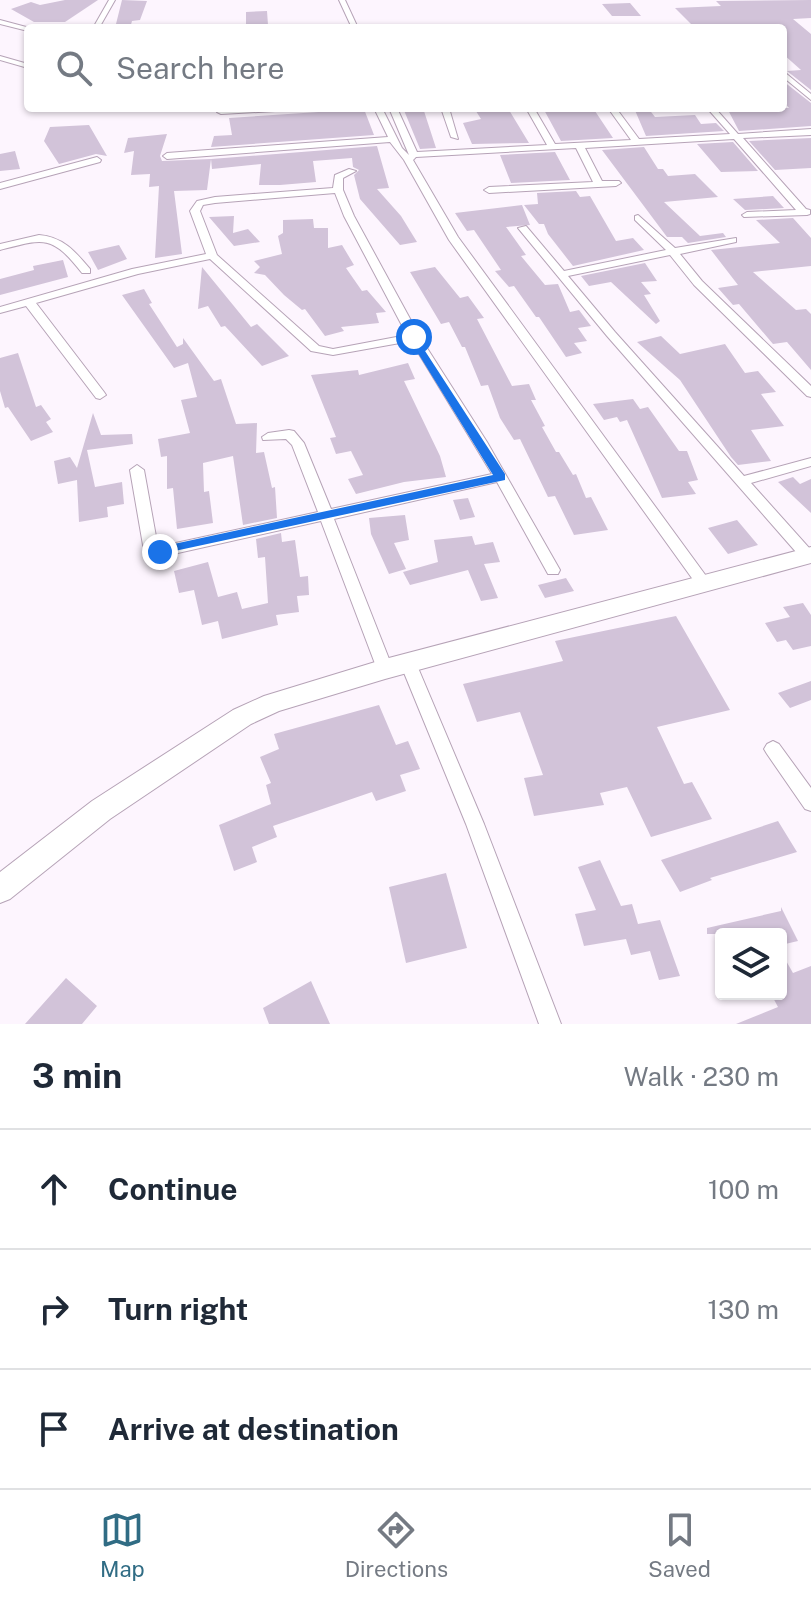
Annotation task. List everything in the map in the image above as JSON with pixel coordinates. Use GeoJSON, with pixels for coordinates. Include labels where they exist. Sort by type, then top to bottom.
{"type":"FeatureCollection","features":[{"type":"Feature","properties":{"kind":"street"},"geometry":{"type":"LineString","coordinates":[[98,24],[112,0]]}},
{"type":"Feature","properties":{"kind":"street"},"geometry":{"type":"LineString","coordinates":[[342,0],[353,24]]}},
{"type":"Feature","properties":{"kind":"street"},"geometry":{"type":"LineString","coordinates":[[0,22],[24,28]]}},
{"type":"Feature","properties":{"kind":"street"},"geometry":{"type":"LineString","coordinates":[[0,58],[24,65]]}},
{"type":"Feature","properties":{"kind":"street"},"geometry":{"type":"LineString","coordinates":[[787,77],[811,98]]}},
{"type":"Feature","properties":{"kind":"street"},"geometry":{"type":"LineString","coordinates":[[380,112],[393,139],[411,157],[811,132]]}},
{"type":"Feature","properties":{"kind":"street"},"geometry":{"type":"LineString","coordinates":[[394,112],[411,157],[414,175],[453,238],[704,584]]}},
{"type":"Feature","properties":{"kind":"street"},"geometry":{"type":"LineString","coordinates":[[446,112],[455,137]]}},
{"type":"Feature","properties":{"kind":"street"},"geometry":{"type":"LineString","coordinates":[[532,112],[552,146]]}},
{"type":"Feature","properties":{"kind":"street"},"geometry":{"type":"LineString","coordinates":[[615,112],[637,142]]}},
{"type":"Feature","properties":{"kind":"street"},"geometry":{"type":"LineString","coordinates":[[714,112],[807,212]]}},
{"type":"Feature","properties":{"kind":"street"},"geometry":{"type":"LineString","coordinates":[[167,156],[393,139]]}},
{"type":"Feature","properties":{"kind":"street"},"geometry":{"type":"LineString","coordinates":[[579,145],[599,184]]}},
{"type":"Feature","properties":{"kind":"street"},"geometry":{"type":"LineString","coordinates":[[0,186],[97,160]]}},
{"type":"Feature","properties":{"kind":"street"},"geometry":{"type":"LineString","coordinates":[[352,171],[339,175],[338,190],[414,337],[553,570]]}},
{"type":"Feature","properties":{"kind":"street"},"geometry":{"type":"LineString","coordinates":[[489,190],[616,183]]}},
{"type":"Feature","properties":{"kind":"street"},"geometry":{"type":"LineString","coordinates":[[338,190],[200,203],[195,211],[212,256],[315,349],[333,352],[414,337]]}},
{"type":"Feature","properties":{"kind":"street"},"geometry":{"type":"LineString","coordinates":[[747,215],[807,212]]}},
{"type":"Feature","properties":{"kind":"street"},"geometry":{"type":"LineString","coordinates":[[638,218],[811,393]]}},
{"type":"Feature","properties":{"kind":"street"},"geometry":{"type":"LineString","coordinates":[[0,889],[101,810],[242,717],[273,703],[396,666],[810,556],[611,334],[523,228]]}},
{"type":"Feature","properties":{"kind":"street"},"geometry":{"type":"LineString","coordinates":[[0,247],[34,238],[51,238],[68,248],[86,271]]}},
{"type":"Feature","properties":{"kind":"street"},"geometry":{"type":"LineString","coordinates":[[563,274],[732,240]]}},
{"type":"Feature","properties":{"kind":"street"},"geometry":{"type":"LineString","coordinates":[[0,310],[136,271],[212,256]]}},
{"type":"Feature","properties":{"kind":"street"},"geometry":{"type":"LineString","coordinates":[[29,302],[100,395]]}},
{"type":"Feature","properties":{"kind":"street"},"geometry":{"type":"LineString","coordinates":[[268,437],[289,434],[295,439],[396,666],[475,824],[550,1024]]}},
{"type":"Feature","properties":{"kind":"street"},"geometry":{"type":"LineString","coordinates":[[742,481],[811,462]]}},
{"type":"Feature","properties":{"kind":"street"},"geometry":{"type":"LineString","coordinates":[[137,470],[150,545],[160,552],[500,477]]}},
{"type":"Feature","properties":{"kind":"street"},"geometry":{"type":"LineString","coordinates":[[773,749],[811,803]]}},
{"type":"Feature","properties":{"kind":"building"},"geometry":{"type":"Polygon","coordinates":[[[65,0],[98,0],[65,22],[34,22],[11,9],[31,2],[40,5],[65,0]]]}},
{"type":"Feature","properties":{"kind":"building"},"geometry":{"type":"Polygon","coordinates":[[[122,0],[147,1],[140,20],[131,24],[116,24],[122,0]]]}},
{"type":"Feature","properties":{"kind":"building"},"geometry":{"type":"Polygon","coordinates":[[[811,0],[811,18],[793,19],[811,34],[811,90],[787,71],[801,70],[787,58],[787,24],[691,24],[675,8],[721,6],[716,1],[811,0]]]}},
{"type":"Feature","properties":{"kind":"building"},"geometry":{"type":"Polygon","coordinates":[[[630,3],[641,16],[612,16],[602,4],[630,3]]]}},
{"type":"Feature","properties":{"kind":"building"},"geometry":{"type":"Polygon","coordinates":[[[267,11],[268,24],[246,24],[246,12],[267,11]]]}},
{"type":"Feature","properties":{"kind":"building"},"geometry":{"type":"Polygon","coordinates":[[[787,84],[811,103],[811,126],[739,131],[729,112],[787,112],[787,84]]]}},
{"type":"Feature","properties":{"kind":"building"},"geometry":{"type":"Polygon","coordinates":[[[365,112],[374,135],[211,147],[214,136],[232,135],[229,118],[365,112]]]}},
{"type":"Feature","properties":{"kind":"building"},"geometry":{"type":"Polygon","coordinates":[[[405,112],[424,112],[436,148],[420,149],[405,112]]]}},
{"type":"Feature","properties":{"kind":"building"},"geometry":{"type":"Polygon","coordinates":[[[477,112],[510,112],[529,143],[472,144],[463,123],[481,119],[477,112]]]}},
{"type":"Feature","properties":{"kind":"building"},"geometry":{"type":"Polygon","coordinates":[[[545,112],[596,112],[613,138],[561,141],[545,112]]]}},
{"type":"Feature","properties":{"kind":"building"},"geometry":{"type":"Polygon","coordinates":[[[636,112],[651,112],[655,117],[695,115],[701,124],[716,123],[724,131],[646,136],[636,112]]]}},
{"type":"Feature","properties":{"kind":"building"},"geometry":{"type":"Polygon","coordinates":[[[89,125],[107,156],[96,154],[59,164],[44,141],[50,127],[89,125]]]}},
{"type":"Feature","properties":{"kind":"building"},"geometry":{"type":"Polygon","coordinates":[[[167,134],[160,156],[162,161],[211,159],[207,190],[174,191],[182,254],[155,258],[159,186],[149,187],[150,174],[131,175],[134,151],[124,153],[128,138],[167,134]]]}},
{"type":"Feature","properties":{"kind":"building"},"geometry":{"type":"Polygon","coordinates":[[[811,138],[811,168],[775,170],[749,141],[811,138]]]}},
{"type":"Feature","properties":{"kind":"building"},"geometry":{"type":"Polygon","coordinates":[[[733,142],[758,171],[721,172],[697,144],[733,142]]]}},
{"type":"Feature","properties":{"kind":"building"},"geometry":{"type":"Polygon","coordinates":[[[377,146],[389,188],[377,189],[401,216],[417,242],[400,245],[360,199],[354,175],[359,170],[353,167],[352,158],[313,161],[316,182],[280,185],[259,185],[261,164],[212,169],[211,159],[377,146]]]}},
{"type":"Feature","properties":{"kind":"building"},"geometry":{"type":"Polygon","coordinates":[[[644,147],[658,169],[663,169],[668,176],[695,174],[718,197],[664,202],[700,236],[723,233],[726,237],[688,243],[682,237],[667,237],[602,150],[644,147]]]}},
{"type":"Feature","properties":{"kind":"building"},"geometry":{"type":"Polygon","coordinates":[[[15,151],[20,169],[0,171],[0,154],[15,151]]]}},
{"type":"Feature","properties":{"kind":"building"},"geometry":{"type":"Polygon","coordinates":[[[555,152],[570,180],[511,183],[500,155],[555,152]]]}},
{"type":"Feature","properties":{"kind":"building"},"geometry":{"type":"Polygon","coordinates":[[[576,191],[580,197],[590,196],[616,241],[633,238],[644,250],[573,266],[544,224],[539,224],[524,205],[538,204],[537,193],[576,191]]]}},
{"type":"Feature","properties":{"kind":"building"},"geometry":{"type":"Polygon","coordinates":[[[773,196],[784,208],[745,210],[733,199],[773,196]]]}},
{"type":"Feature","properties":{"kind":"building"},"geometry":{"type":"Polygon","coordinates":[[[522,205],[530,225],[506,227],[526,255],[521,256],[545,285],[558,284],[570,312],[579,310],[591,326],[578,328],[587,341],[574,343],[582,353],[566,357],[514,286],[509,287],[495,271],[501,270],[474,230],[467,231],[455,213],[522,205]]]}},
{"type":"Feature","properties":{"kind":"building"},"geometry":{"type":"Polygon","coordinates":[[[234,216],[233,233],[248,229],[260,242],[234,246],[209,217],[234,216]]]}},
{"type":"Feature","properties":{"kind":"building"},"geometry":{"type":"Polygon","coordinates":[[[793,218],[811,238],[811,266],[753,272],[796,310],[806,309],[811,314],[811,370],[787,342],[773,344],[739,304],[733,305],[718,288],[738,285],[711,250],[780,243],[756,220],[793,218]]]}},
{"type":"Feature","properties":{"kind":"building"},"geometry":{"type":"Polygon","coordinates":[[[313,219],[314,228],[328,228],[328,248],[342,245],[354,265],[346,268],[362,291],[367,290],[386,312],[376,313],[379,323],[341,327],[344,331],[325,336],[305,309],[302,310],[284,295],[265,275],[254,273],[260,267],[254,261],[282,254],[278,236],[283,233],[283,220],[313,219]]]}},
{"type":"Feature","properties":{"kind":"building"},"geometry":{"type":"Polygon","coordinates":[[[119,245],[127,259],[98,270],[88,252],[119,245]]]}},
{"type":"Feature","properties":{"kind":"building"},"geometry":{"type":"Polygon","coordinates":[[[63,260],[68,277],[0,295],[0,279],[34,270],[33,266],[63,260]]]}},
{"type":"Feature","properties":{"kind":"building"},"geometry":{"type":"Polygon","coordinates":[[[645,263],[657,281],[641,282],[651,294],[644,295],[660,321],[656,324],[611,282],[589,286],[581,276],[645,263]]]}},
{"type":"Feature","properties":{"kind":"building"},"geometry":{"type":"Polygon","coordinates":[[[202,267],[251,327],[257,324],[289,356],[262,366],[225,326],[221,327],[208,306],[198,309],[202,267]]]}},
{"type":"Feature","properties":{"kind":"building"},"geometry":{"type":"Polygon","coordinates":[[[435,267],[460,298],[468,296],[484,318],[477,319],[512,386],[529,384],[536,400],[531,400],[545,426],[542,427],[556,452],[559,452],[573,475],[576,474],[586,498],[591,497],[608,530],[574,535],[555,496],[548,497],[520,439],[514,440],[500,418],[488,385],[481,386],[465,347],[462,347],[449,322],[441,324],[410,272],[435,267]]]}},
{"type":"Feature","properties":{"kind":"building"},"geometry":{"type":"Polygon","coordinates":[[[144,289],[152,303],[149,304],[177,347],[183,344],[183,338],[214,381],[221,379],[236,424],[257,423],[256,453],[264,452],[272,488],[275,487],[277,518],[243,525],[233,456],[203,463],[204,492],[209,491],[213,523],[177,529],[173,488],[167,489],[167,456],[161,457],[158,439],[190,433],[181,400],[197,397],[188,363],[174,368],[122,295],[144,289]]]}},
{"type":"Feature","properties":{"kind":"building"},"geometry":{"type":"Polygon","coordinates":[[[661,336],[680,354],[725,344],[745,373],[758,371],[776,392],[761,394],[784,426],[751,430],[771,461],[738,465],[680,380],[637,342],[661,336]]]}},
{"type":"Feature","properties":{"kind":"building"},"geometry":{"type":"Polygon","coordinates":[[[18,353],[36,407],[41,405],[51,419],[46,422],[53,432],[31,441],[8,407],[5,408],[0,391],[0,358],[18,353]]]}},
{"type":"Feature","properties":{"kind":"building"},"geometry":{"type":"Polygon","coordinates":[[[408,363],[415,379],[404,381],[440,456],[446,477],[404,482],[356,494],[348,479],[363,475],[351,451],[336,454],[330,438],[336,437],[311,375],[358,370],[359,375],[408,363]]]}},
{"type":"Feature","properties":{"kind":"building"},"geometry":{"type":"Polygon","coordinates":[[[633,399],[640,409],[648,407],[679,451],[687,451],[698,480],[688,482],[696,494],[662,498],[627,420],[620,422],[617,417],[604,420],[593,404],[633,399]]]}},
{"type":"Feature","properties":{"kind":"building"},"geometry":{"type":"Polygon","coordinates":[[[93,413],[101,435],[132,434],[133,444],[87,450],[95,487],[122,482],[124,504],[107,507],[108,517],[79,522],[77,480],[58,484],[54,461],[70,457],[77,468],[93,413]]]}},
{"type":"Feature","properties":{"kind":"building"},"geometry":{"type":"Polygon","coordinates":[[[793,477],[800,484],[811,479],[811,513],[778,482],[793,477]]]}},
{"type":"Feature","properties":{"kind":"building"},"geometry":{"type":"Polygon","coordinates":[[[468,498],[475,517],[460,520],[453,500],[468,498]]]}},
{"type":"Feature","properties":{"kind":"building"},"geometry":{"type":"Polygon","coordinates":[[[405,515],[409,540],[394,543],[406,569],[389,574],[371,534],[369,518],[405,515]]]}},
{"type":"Feature","properties":{"kind":"building"},"geometry":{"type":"Polygon","coordinates":[[[737,520],[758,545],[728,554],[708,528],[737,520]]]}},
{"type":"Feature","properties":{"kind":"building"},"geometry":{"type":"Polygon","coordinates":[[[281,533],[282,542],[295,540],[300,577],[308,576],[309,595],[297,596],[299,612],[276,615],[278,625],[222,639],[218,621],[202,625],[194,590],[179,593],[174,571],[208,562],[218,597],[237,592],[242,609],[268,603],[265,557],[258,558],[256,539],[281,533]]]}},
{"type":"Feature","properties":{"kind":"building"},"geometry":{"type":"Polygon","coordinates":[[[472,536],[475,545],[493,542],[500,562],[484,564],[498,598],[481,601],[468,570],[410,585],[403,572],[438,562],[434,540],[472,536]]]}},
{"type":"Feature","properties":{"kind":"building"},"geometry":{"type":"Polygon","coordinates":[[[566,578],[574,591],[545,598],[538,585],[566,578]]]}},
{"type":"Feature","properties":{"kind":"building"},"geometry":{"type":"Polygon","coordinates":[[[803,603],[811,615],[811,646],[793,650],[786,640],[777,642],[765,623],[790,617],[783,607],[803,603]]]}},
{"type":"Feature","properties":{"kind":"building"},"geometry":{"type":"Polygon","coordinates":[[[676,616],[730,710],[657,727],[684,784],[692,782],[712,819],[651,837],[627,787],[600,793],[604,805],[534,816],[524,778],[543,775],[520,712],[477,722],[463,684],[563,661],[555,641],[676,616]]]}},
{"type":"Feature","properties":{"kind":"building"},"geometry":{"type":"Polygon","coordinates":[[[811,681],[811,700],[790,708],[778,693],[811,681]]]}},
{"type":"Feature","properties":{"kind":"building"},"geometry":{"type":"Polygon","coordinates":[[[379,705],[396,745],[408,741],[420,769],[400,775],[406,791],[376,801],[372,792],[273,826],[277,837],[252,847],[257,862],[234,871],[219,825],[271,804],[266,785],[271,783],[260,757],[279,749],[274,734],[379,705]]]}},
{"type":"Feature","properties":{"kind":"building"},"geometry":{"type":"Polygon","coordinates":[[[778,821],[797,852],[710,878],[712,880],[680,892],[661,860],[778,821]]]}},
{"type":"Feature","properties":{"kind":"building"},"geometry":{"type":"Polygon","coordinates":[[[600,860],[621,906],[632,904],[638,924],[660,920],[680,976],[659,980],[650,951],[631,955],[626,939],[584,946],[575,914],[596,910],[578,867],[600,860]]]}},
{"type":"Feature","properties":{"kind":"building"},"geometry":{"type":"Polygon","coordinates":[[[446,873],[467,948],[406,963],[389,887],[446,873]]]}},
{"type":"Feature","properties":{"kind":"building"},"geometry":{"type":"Polygon","coordinates":[[[781,907],[798,941],[787,944],[787,928],[715,928],[715,934],[707,934],[707,928],[781,911],[781,907]]]}},
{"type":"Feature","properties":{"kind":"building"},"geometry":{"type":"Polygon","coordinates":[[[787,962],[793,973],[811,966],[811,1024],[736,1024],[778,1007],[774,1000],[787,1000],[787,962]]]}},
{"type":"Feature","properties":{"kind":"building"},"geometry":{"type":"Polygon","coordinates":[[[66,978],[97,1006],[82,1024],[25,1024],[66,978]]]}},
{"type":"Feature","properties":{"kind":"building"},"geometry":{"type":"Polygon","coordinates":[[[311,981],[330,1024],[269,1024],[263,1008],[311,981]]]}},
{"type":"Feature","properties":{"kind":"route"},"geometry":{"type":"LineString","coordinates":[[160,552],[500,477],[414,337]]}}]}
